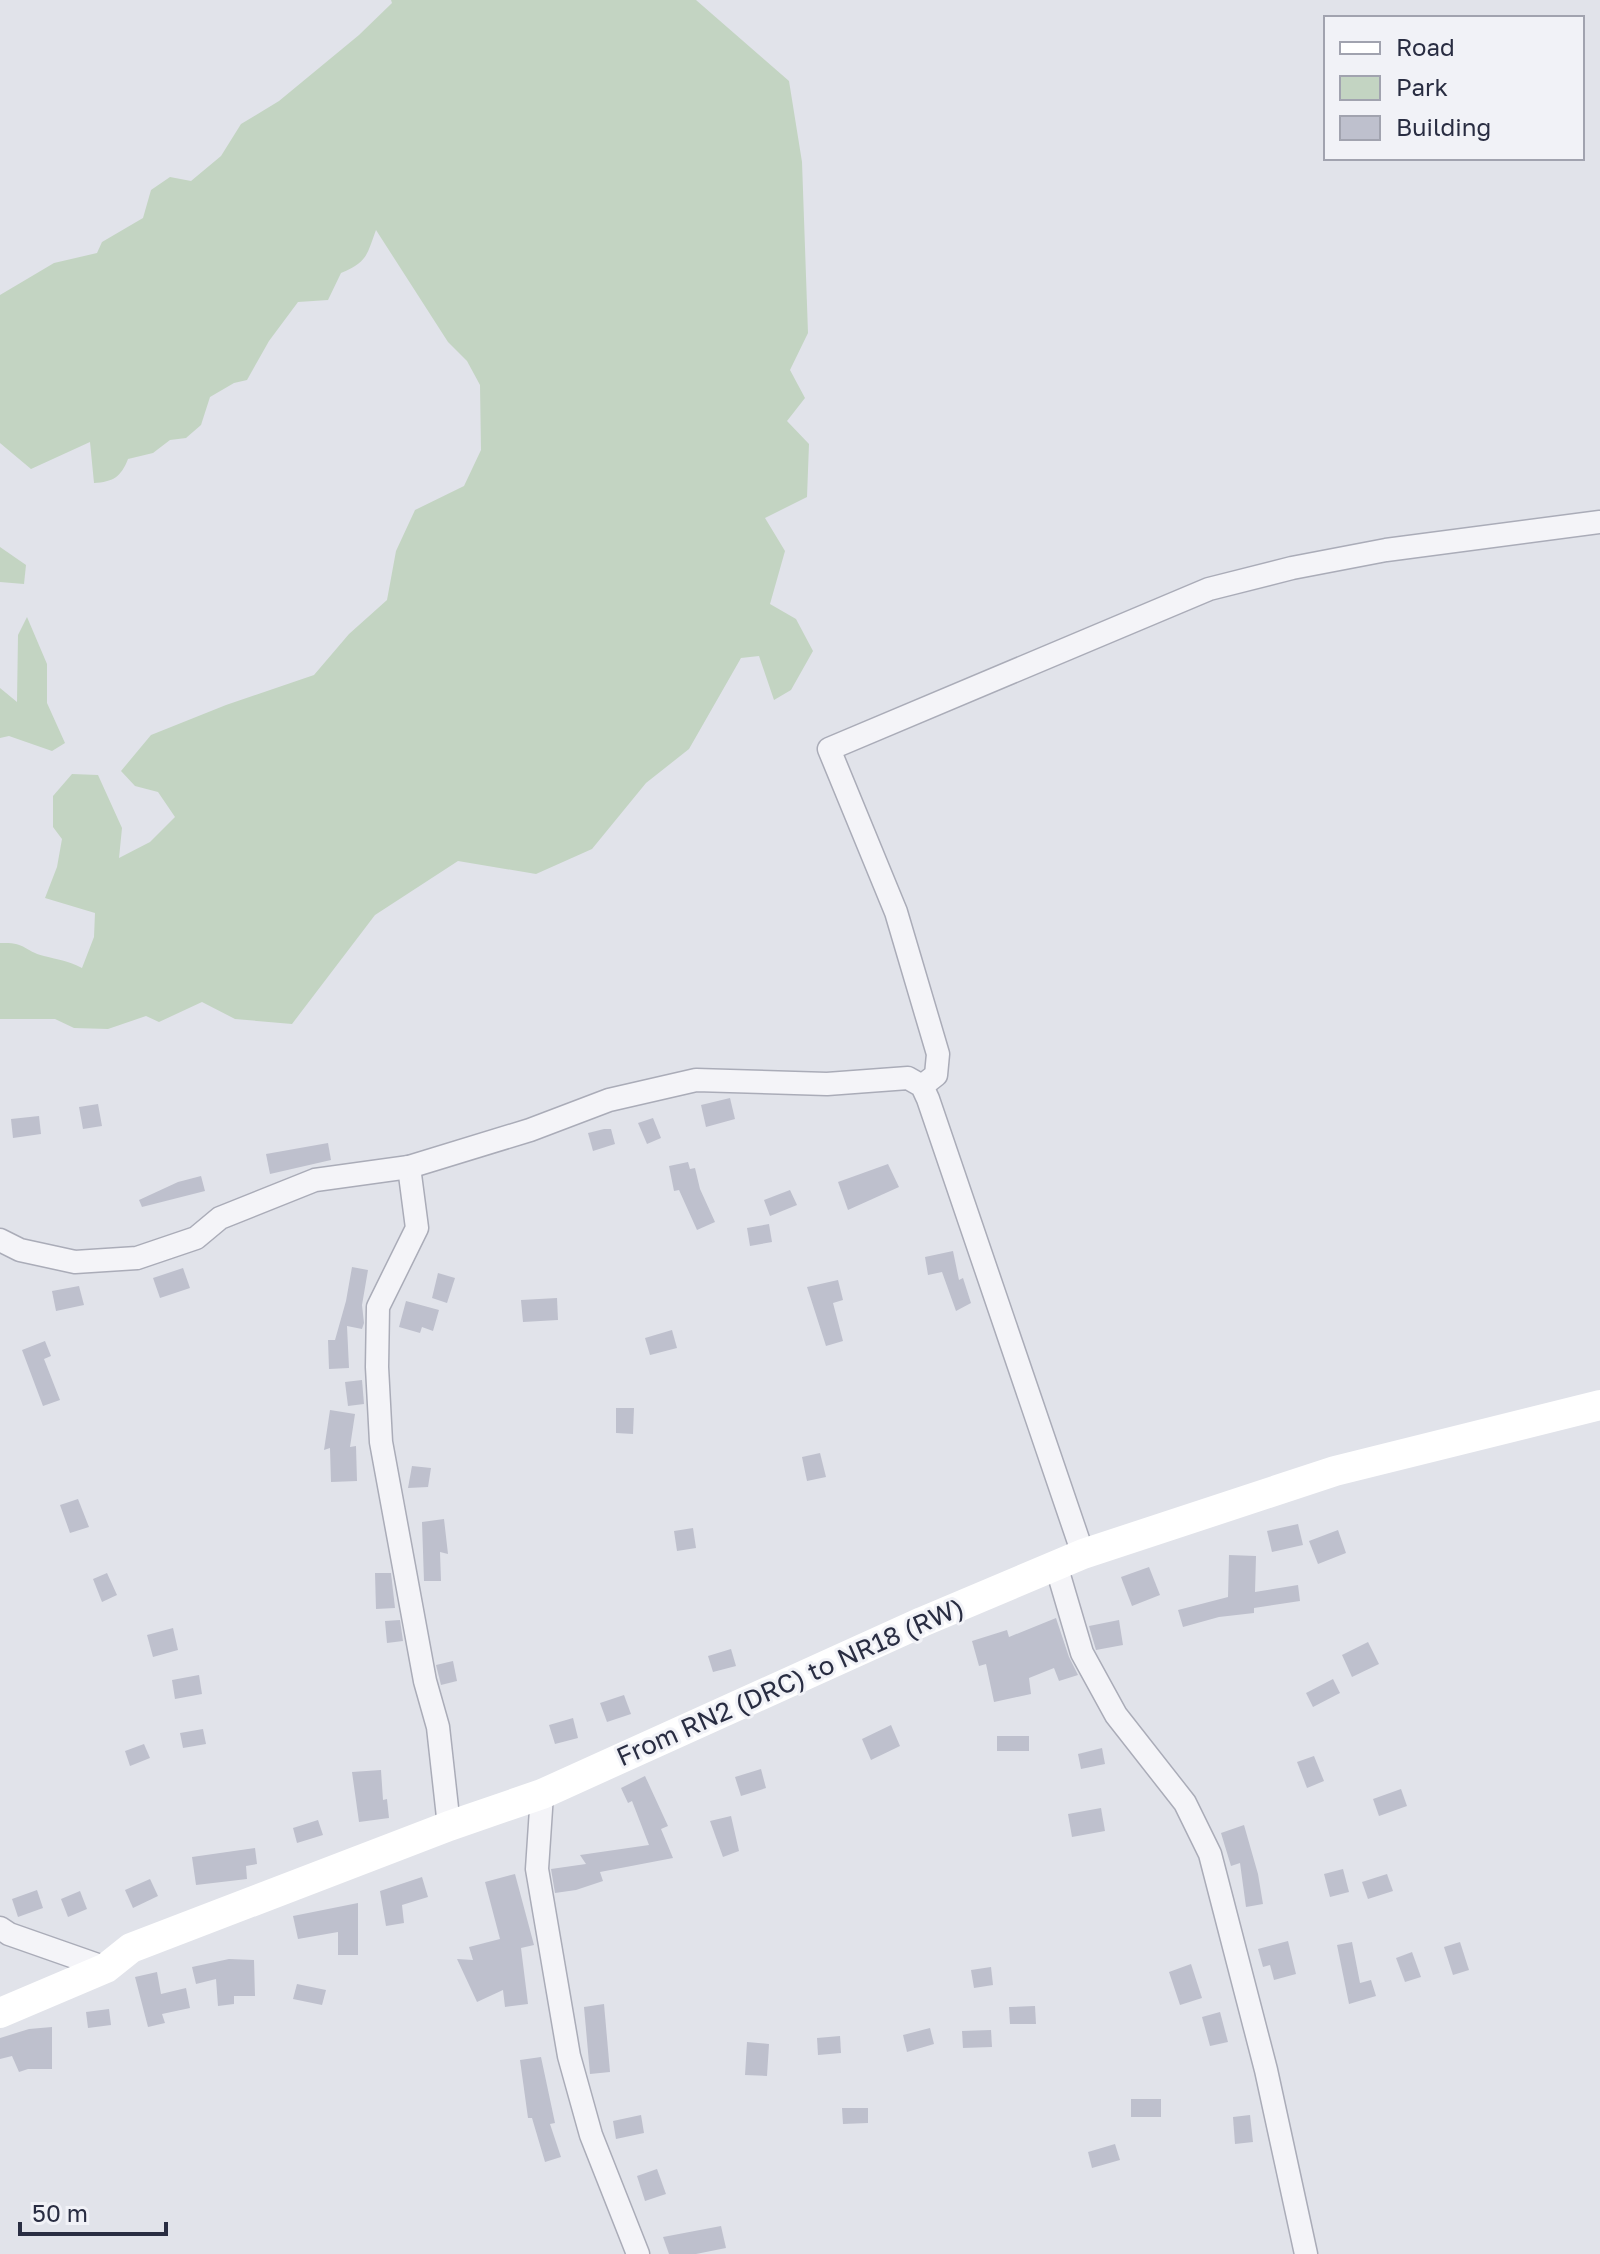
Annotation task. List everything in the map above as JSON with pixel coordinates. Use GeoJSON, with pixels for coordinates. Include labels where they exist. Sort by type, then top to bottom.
{"type":"FeatureCollection","features":[{"type":"Feature","properties":{"kind":"main road","name":"From RN2 (DRC) to NR18 (RW)"},"geometry":{"type":"LineString","coordinates":[[0,2013],[106,1968],[131,1948],[449,1826],[542,1794],[922,1622],[1070,1560],[1335,1471],[1600,1405]]}},
{"type":"Feature","properties":{"kind":"street"},"geometry":{"type":"LineString","coordinates":[[922,1086],[936,1075],[938,1054],[896,912],[829,749],[1209,589],[1292,568],[1386,550],[1600,522]]}},
{"type":"Feature","properties":{"kind":"street"},"geometry":{"type":"LineString","coordinates":[[0,1240],[20,1250],[75,1262],[137,1258],[196,1238],[220,1218],[315,1180],[409,1167],[530,1130],[609,1100],[696,1080],[827,1084],[908,1078],[922,1086],[1017,1355],[1070,1560],[1082,1653],[1116,1715],[1185,1803],[1210,1854],[1266,2070],[1306,2254]]}},
{"type":"Feature","properties":{"kind":"street"},"geometry":{"type":"LineString","coordinates":[[409,1167],[417,1228],[378,1307],[381,1442],[425,1681],[438,1727],[449,1826]]}},
{"type":"Feature","properties":{"kind":"street"},"geometry":{"type":"LineString","coordinates":[[542,1794],[537,1869],[569,2056],[591,2135],[638,2254]]}},
{"type":"Feature","properties":{"kind":"street"},"geometry":{"type":"LineString","coordinates":[[0,1928],[9,1934],[106,1968]]}},
{"type":"Feature","properties":{"kind":"green space"},"geometry":{"type":"Polygon","coordinates":[[[391,0],[696,0],[789,81],[802,162],[808,333],[790,370],[805,398],[787,421],[809,444],[807,497],[765,518],[785,551],[770,604],[796,619],[813,651],[791,690],[774,700],[759,656],[741,658],[689,749],[646,783],[592,849],[536,874],[458,861],[375,915],[292,1024],[235,1019],[202,1002],[159,1022],[146,1016],[108,1029],[74,1028],[55,1019],[0,1019],[0,943],[20,945],[37,954],[82,968],[94,937],[95,913],[45,898],[57,867],[62,839],[53,827],[53,796],[72,774],[98,775],[122,828],[119,858],[150,842],[175,817],[158,792],[135,786],[121,771],[151,735],[314,675],[349,634],[387,600],[396,551],[415,510],[464,486],[481,450],[480,385],[467,361],[448,342],[376,230],[365,256],[357,265],[341,273],[328,300],[298,302],[269,341],[247,380],[234,383],[210,397],[201,425],[186,438],[170,440],[153,453],[128,459],[119,474],[101,482],[94,483],[90,442],[31,469],[0,443],[0,295],[54,263],[97,253],[102,242],[143,218],[151,190],[170,177],[191,181],[221,156],[241,124],[279,101],[359,35],[392,3],[391,0]]]}},
{"type":"Feature","properties":{"kind":"green space"},"geometry":{"type":"Polygon","coordinates":[[[0,547],[26,565],[24,584],[0,582],[0,547]]]}},
{"type":"Feature","properties":{"kind":"green space"},"geometry":{"type":"Polygon","coordinates":[[[27,617],[47,664],[47,703],[65,743],[52,751],[9,736],[0,738],[0,688],[17,702],[18,635],[27,617]]]}},
{"type":"Feature","properties":{"kind":"building"},"geometry":{"type":"Polygon","coordinates":[[[730,1098],[735,1119],[706,1127],[701,1105],[730,1098]]]}},
{"type":"Feature","properties":{"kind":"building"},"geometry":{"type":"Polygon","coordinates":[[[98,1104],[102,1126],[83,1129],[79,1107],[98,1104]]]}},
{"type":"Feature","properties":{"kind":"building"},"geometry":{"type":"Polygon","coordinates":[[[39,1116],[41,1134],[13,1138],[11,1119],[39,1116]]]}},
{"type":"Feature","properties":{"kind":"building"},"geometry":{"type":"Polygon","coordinates":[[[653,1118],[661,1138],[647,1144],[638,1123],[653,1118]]]}},
{"type":"Feature","properties":{"kind":"building"},"geometry":{"type":"Polygon","coordinates":[[[611,1129],[615,1144],[593,1151],[588,1133],[611,1129]]]}},
{"type":"Feature","properties":{"kind":"building"},"geometry":{"type":"Polygon","coordinates":[[[328,1143],[331,1160],[270,1174],[266,1154],[328,1143]]]}},
{"type":"Feature","properties":{"kind":"building"},"geometry":{"type":"Polygon","coordinates":[[[688,1162],[690,1169],[695,1168],[700,1189],[715,1222],[697,1230],[679,1190],[674,1191],[669,1166],[688,1162]]]}},
{"type":"Feature","properties":{"kind":"building"},"geometry":{"type":"Polygon","coordinates":[[[888,1164],[899,1187],[848,1210],[838,1182],[888,1164]]]}},
{"type":"Feature","properties":{"kind":"building"},"geometry":{"type":"Polygon","coordinates":[[[201,1176],[205,1191],[142,1207],[139,1200],[178,1182],[201,1176]]]}},
{"type":"Feature","properties":{"kind":"building"},"geometry":{"type":"Polygon","coordinates":[[[790,1190],[797,1205],[770,1216],[764,1200],[790,1190]]]}},
{"type":"Feature","properties":{"kind":"building"},"geometry":{"type":"Polygon","coordinates":[[[769,1224],[772,1242],[750,1246],[747,1228],[769,1224]]]}},
{"type":"Feature","properties":{"kind":"building"},"geometry":{"type":"Polygon","coordinates":[[[953,1251],[959,1280],[963,1278],[971,1303],[956,1311],[942,1272],[928,1275],[925,1257],[953,1251]]]}},
{"type":"Feature","properties":{"kind":"building"},"geometry":{"type":"Polygon","coordinates":[[[352,1267],[368,1270],[362,1305],[364,1323],[362,1329],[347,1326],[349,1368],[329,1369],[328,1340],[335,1340],[352,1267]]]}},
{"type":"Feature","properties":{"kind":"building"},"geometry":{"type":"Polygon","coordinates":[[[183,1268],[190,1288],[160,1298],[153,1278],[183,1268]]]}},
{"type":"Feature","properties":{"kind":"building"},"geometry":{"type":"Polygon","coordinates":[[[438,1273],[455,1278],[447,1303],[432,1298],[438,1273]]]}},
{"type":"Feature","properties":{"kind":"building"},"geometry":{"type":"Polygon","coordinates":[[[838,1280],[843,1300],[833,1303],[843,1341],[826,1346],[807,1287],[838,1280]]]}},
{"type":"Feature","properties":{"kind":"building"},"geometry":{"type":"Polygon","coordinates":[[[79,1286],[84,1305],[56,1311],[52,1291],[79,1286]]]}},
{"type":"Feature","properties":{"kind":"building"},"geometry":{"type":"Polygon","coordinates":[[[557,1298],[558,1320],[523,1322],[521,1300],[557,1298]]]}},
{"type":"Feature","properties":{"kind":"building"},"geometry":{"type":"Polygon","coordinates":[[[406,1301],[439,1310],[433,1331],[422,1327],[420,1333],[399,1327],[406,1301]]]}},
{"type":"Feature","properties":{"kind":"building"},"geometry":{"type":"Polygon","coordinates":[[[672,1330],[677,1348],[650,1355],[645,1338],[672,1330]]]}},
{"type":"Feature","properties":{"kind":"building"},"geometry":{"type":"Polygon","coordinates":[[[45,1341],[51,1356],[44,1359],[60,1400],[43,1406],[22,1350],[45,1341]]]}},
{"type":"Feature","properties":{"kind":"building"},"geometry":{"type":"Polygon","coordinates":[[[362,1380],[364,1404],[348,1406],[345,1382],[362,1380]]]}},
{"type":"Feature","properties":{"kind":"building"},"geometry":{"type":"Polygon","coordinates":[[[616,1408],[634,1408],[633,1434],[616,1433],[616,1408]]]}},
{"type":"Feature","properties":{"kind":"building"},"geometry":{"type":"Polygon","coordinates":[[[330,1410],[355,1414],[350,1447],[356,1446],[357,1481],[331,1482],[330,1448],[324,1450],[330,1410]]]}},
{"type":"Feature","properties":{"kind":"building"},"geometry":{"type":"Polygon","coordinates":[[[820,1453],[826,1477],[807,1481],[802,1457],[820,1453]]]}},
{"type":"Feature","properties":{"kind":"building"},"geometry":{"type":"Polygon","coordinates":[[[412,1466],[431,1468],[428,1487],[408,1488],[412,1466]]]}},
{"type":"Feature","properties":{"kind":"building"},"geometry":{"type":"Polygon","coordinates":[[[78,1499],[89,1527],[70,1533],[60,1505],[78,1499]]]}},
{"type":"Feature","properties":{"kind":"building"},"geometry":{"type":"Polygon","coordinates":[[[444,1519],[448,1554],[440,1552],[441,1581],[424,1581],[422,1522],[444,1519]]]}},
{"type":"Feature","properties":{"kind":"building"},"geometry":{"type":"Polygon","coordinates":[[[1298,1524],[1303,1545],[1272,1552],[1267,1531],[1298,1524]]]}},
{"type":"Feature","properties":{"kind":"building"},"geometry":{"type":"Polygon","coordinates":[[[693,1528],[696,1548],[677,1551],[674,1531],[693,1528]]]}},
{"type":"Feature","properties":{"kind":"building"},"geometry":{"type":"Polygon","coordinates":[[[1338,1530],[1346,1553],[1318,1564],[1309,1541],[1338,1530]]]}},
{"type":"Feature","properties":{"kind":"building"},"geometry":{"type":"Polygon","coordinates":[[[1229,1555],[1256,1556],[1255,1592],[1298,1585],[1300,1601],[1254,1608],[1254,1613],[1219,1617],[1183,1627],[1178,1610],[1228,1597],[1229,1555]]]}},
{"type":"Feature","properties":{"kind":"building"},"geometry":{"type":"Polygon","coordinates":[[[1149,1567],[1160,1595],[1132,1606],[1121,1577],[1149,1567]]]}},
{"type":"Feature","properties":{"kind":"building"},"geometry":{"type":"Polygon","coordinates":[[[107,1573],[117,1595],[102,1602],[93,1579],[107,1573]]]}},
{"type":"Feature","properties":{"kind":"building"},"geometry":{"type":"Polygon","coordinates":[[[375,1573],[391,1573],[395,1608],[376,1609],[375,1573]]]}},
{"type":"Feature","properties":{"kind":"building"},"geometry":{"type":"Polygon","coordinates":[[[1056,1618],[1078,1675],[1059,1681],[1054,1668],[1029,1678],[1031,1694],[994,1702],[986,1664],[979,1666],[972,1641],[1007,1630],[1009,1637],[1056,1618]]]}},
{"type":"Feature","properties":{"kind":"building"},"geometry":{"type":"Polygon","coordinates":[[[400,1620],[403,1641],[387,1643],[385,1621],[400,1620]]]}},
{"type":"Feature","properties":{"kind":"building"},"geometry":{"type":"Polygon","coordinates":[[[1119,1620],[1123,1645],[1096,1650],[1089,1626],[1119,1620]]]}},
{"type":"Feature","properties":{"kind":"building"},"geometry":{"type":"Polygon","coordinates":[[[173,1628],[178,1650],[153,1657],[147,1635],[173,1628]]]}},
{"type":"Feature","properties":{"kind":"building"},"geometry":{"type":"Polygon","coordinates":[[[1368,1642],[1379,1664],[1352,1677],[1342,1655],[1368,1642]]]}},
{"type":"Feature","properties":{"kind":"building"},"geometry":{"type":"Polygon","coordinates":[[[731,1649],[736,1666],[713,1672],[708,1656],[731,1649]]]}},
{"type":"Feature","properties":{"kind":"building"},"geometry":{"type":"Polygon","coordinates":[[[453,1661],[457,1681],[441,1685],[436,1665],[453,1661]]]}},
{"type":"Feature","properties":{"kind":"building"},"geometry":{"type":"Polygon","coordinates":[[[199,1675],[202,1694],[175,1699],[172,1680],[199,1675]]]}},
{"type":"Feature","properties":{"kind":"building"},"geometry":{"type":"Polygon","coordinates":[[[1333,1679],[1340,1693],[1313,1707],[1306,1693],[1333,1679]]]}},
{"type":"Feature","properties":{"kind":"building"},"geometry":{"type":"Polygon","coordinates":[[[624,1695],[631,1714],[607,1722],[600,1703],[624,1695]]]}},
{"type":"Feature","properties":{"kind":"building"},"geometry":{"type":"Polygon","coordinates":[[[573,1718],[578,1738],[555,1744],[549,1725],[573,1718]]]}},
{"type":"Feature","properties":{"kind":"building"},"geometry":{"type":"Polygon","coordinates":[[[891,1725],[900,1746],[871,1760],[862,1739],[891,1725]]]}},
{"type":"Feature","properties":{"kind":"building"},"geometry":{"type":"Polygon","coordinates":[[[203,1729],[206,1744],[183,1748],[180,1733],[203,1729]]]}},
{"type":"Feature","properties":{"kind":"building"},"geometry":{"type":"Polygon","coordinates":[[[997,1736],[1029,1736],[1029,1751],[997,1751],[997,1736]]]}},
{"type":"Feature","properties":{"kind":"building"},"geometry":{"type":"Polygon","coordinates":[[[144,1744],[150,1758],[130,1766],[125,1751],[144,1744]]]}},
{"type":"Feature","properties":{"kind":"building"},"geometry":{"type":"Polygon","coordinates":[[[1102,1748],[1105,1764],[1081,1769],[1078,1754],[1102,1748]]]}},
{"type":"Feature","properties":{"kind":"building"},"geometry":{"type":"Polygon","coordinates":[[[1314,1756],[1324,1781],[1307,1788],[1297,1762],[1314,1756]]]}},
{"type":"Feature","properties":{"kind":"building"},"geometry":{"type":"Polygon","coordinates":[[[761,1769],[766,1788],[741,1796],[735,1777],[761,1769]]]}},
{"type":"Feature","properties":{"kind":"building"},"geometry":{"type":"Polygon","coordinates":[[[381,1770],[383,1800],[387,1799],[389,1818],[359,1822],[352,1772],[381,1770]]]}},
{"type":"Feature","properties":{"kind":"building"},"geometry":{"type":"Polygon","coordinates":[[[645,1776],[668,1826],[661,1829],[673,1858],[600,1872],[603,1881],[555,1893],[551,1869],[586,1864],[580,1855],[649,1845],[632,1801],[628,1803],[621,1788],[645,1776]]]}},
{"type":"Feature","properties":{"kind":"building"},"geometry":{"type":"Polygon","coordinates":[[[1401,1789],[1407,1806],[1379,1816],[1373,1799],[1401,1789]]]}},
{"type":"Feature","properties":{"kind":"building"},"geometry":{"type":"Polygon","coordinates":[[[1101,1808],[1105,1831],[1072,1837],[1068,1814],[1101,1808]]]}},
{"type":"Feature","properties":{"kind":"building"},"geometry":{"type":"Polygon","coordinates":[[[731,1816],[739,1851],[723,1857],[710,1821],[731,1816]]]}},
{"type":"Feature","properties":{"kind":"building"},"geometry":{"type":"Polygon","coordinates":[[[318,1820],[323,1835],[297,1843],[293,1828],[318,1820]]]}},
{"type":"Feature","properties":{"kind":"building"},"geometry":{"type":"Polygon","coordinates":[[[1244,1825],[1263,1904],[1246,1907],[1240,1863],[1231,1866],[1221,1833],[1244,1825]]]}},
{"type":"Feature","properties":{"kind":"building"},"geometry":{"type":"Polygon","coordinates":[[[255,1848],[257,1864],[246,1866],[247,1879],[196,1885],[192,1857],[255,1848]]]}},
{"type":"Feature","properties":{"kind":"building"},"geometry":{"type":"Polygon","coordinates":[[[1343,1869],[1349,1892],[1330,1897],[1324,1874],[1343,1869]]]}},
{"type":"Feature","properties":{"kind":"building"},"geometry":{"type":"Polygon","coordinates":[[[515,1874],[534,1945],[521,1948],[528,2004],[505,2007],[503,1990],[477,2002],[457,1959],[473,1960],[469,1947],[500,1939],[485,1882],[515,1874]]]}},
{"type":"Feature","properties":{"kind":"building"},"geometry":{"type":"Polygon","coordinates":[[[1387,1874],[1393,1891],[1368,1899],[1362,1882],[1387,1874]]]}},
{"type":"Feature","properties":{"kind":"building"},"geometry":{"type":"Polygon","coordinates":[[[422,1877],[428,1897],[402,1905],[404,1923],[386,1926],[380,1891],[422,1877]]]}},
{"type":"Feature","properties":{"kind":"building"},"geometry":{"type":"Polygon","coordinates":[[[150,1879],[158,1896],[133,1908],[125,1890],[150,1879]]]}},
{"type":"Feature","properties":{"kind":"building"},"geometry":{"type":"Polygon","coordinates":[[[37,1890],[43,1908],[18,1917],[12,1899],[37,1890]]]}},
{"type":"Feature","properties":{"kind":"building"},"geometry":{"type":"Polygon","coordinates":[[[80,1891],[87,1909],[68,1917],[61,1899],[80,1891]]]}},
{"type":"Feature","properties":{"kind":"building"},"geometry":{"type":"Polygon","coordinates":[[[358,1903],[358,1955],[338,1955],[338,1932],[298,1939],[293,1916],[358,1903]]]}},
{"type":"Feature","properties":{"kind":"building"},"geometry":{"type":"Polygon","coordinates":[[[1288,1941],[1296,1974],[1274,1980],[1270,1965],[1263,1967],[1258,1949],[1288,1941]]]}},
{"type":"Feature","properties":{"kind":"building"},"geometry":{"type":"Polygon","coordinates":[[[1352,1942],[1360,1983],[1371,1980],[1376,1996],[1349,2004],[1337,1945],[1352,1942]]]}},
{"type":"Feature","properties":{"kind":"building"},"geometry":{"type":"Polygon","coordinates":[[[1460,1942],[1469,1970],[1453,1975],[1444,1947],[1460,1942]]]}},
{"type":"Feature","properties":{"kind":"building"},"geometry":{"type":"Polygon","coordinates":[[[1412,1952],[1421,1977],[1405,1982],[1396,1958],[1412,1952]]]}},
{"type":"Feature","properties":{"kind":"building"},"geometry":{"type":"Polygon","coordinates":[[[229,1959],[254,1960],[255,1996],[234,1996],[234,2004],[218,2006],[216,1979],[196,1984],[192,1967],[229,1959]]]}},
{"type":"Feature","properties":{"kind":"building"},"geometry":{"type":"Polygon","coordinates":[[[1191,1964],[1202,1998],[1180,2005],[1169,1972],[1191,1964]]]}},
{"type":"Feature","properties":{"kind":"building"},"geometry":{"type":"Polygon","coordinates":[[[991,1967],[993,1985],[974,1988],[971,1970],[991,1967]]]}},
{"type":"Feature","properties":{"kind":"building"},"geometry":{"type":"Polygon","coordinates":[[[157,1972],[161,1994],[186,1988],[190,2008],[162,2014],[165,2023],[148,2027],[135,1977],[157,1972]]]}},
{"type":"Feature","properties":{"kind":"building"},"geometry":{"type":"Polygon","coordinates":[[[297,1984],[326,1990],[322,2005],[293,1999],[297,1984]]]}},
{"type":"Feature","properties":{"kind":"building"},"geometry":{"type":"Polygon","coordinates":[[[604,2004],[610,2072],[590,2074],[584,2007],[604,2004]]]}},
{"type":"Feature","properties":{"kind":"building"},"geometry":{"type":"Polygon","coordinates":[[[1035,2006],[1036,2024],[1010,2024],[1009,2007],[1035,2006]]]}},
{"type":"Feature","properties":{"kind":"building"},"geometry":{"type":"Polygon","coordinates":[[[109,2009],[111,2025],[88,2028],[86,2012],[109,2009]]]}},
{"type":"Feature","properties":{"kind":"building"},"geometry":{"type":"Polygon","coordinates":[[[1220,2012],[1228,2042],[1210,2046],[1202,2017],[1220,2012]]]}},
{"type":"Feature","properties":{"kind":"building"},"geometry":{"type":"Polygon","coordinates":[[[52,2027],[52,2069],[19,2072],[12,2056],[0,2059],[0,2038],[29,2029],[52,2027]]]}},
{"type":"Feature","properties":{"kind":"building"},"geometry":{"type":"Polygon","coordinates":[[[930,2028],[934,2044],[907,2052],[903,2035],[930,2028]]]}},
{"type":"Feature","properties":{"kind":"building"},"geometry":{"type":"Polygon","coordinates":[[[991,2030],[992,2047],[963,2048],[962,2031],[991,2030]]]}},
{"type":"Feature","properties":{"kind":"building"},"geometry":{"type":"Polygon","coordinates":[[[840,2036],[841,2053],[818,2055],[817,2038],[840,2036]]]}},
{"type":"Feature","properties":{"kind":"building"},"geometry":{"type":"Polygon","coordinates":[[[747,2042],[769,2044],[767,2076],[745,2075],[747,2042]]]}},
{"type":"Feature","properties":{"kind":"building"},"geometry":{"type":"Polygon","coordinates":[[[541,2057],[555,2123],[550,2124],[561,2157],[545,2162],[532,2118],[528,2118],[520,2060],[541,2057]]]}},
{"type":"Feature","properties":{"kind":"building"},"geometry":{"type":"Polygon","coordinates":[[[1131,2099],[1161,2099],[1161,2117],[1131,2117],[1131,2099]]]}},
{"type":"Feature","properties":{"kind":"building"},"geometry":{"type":"Polygon","coordinates":[[[842,2108],[868,2108],[868,2123],[843,2124],[842,2108]]]}},
{"type":"Feature","properties":{"kind":"building"},"geometry":{"type":"Polygon","coordinates":[[[641,2115],[644,2133],[616,2139],[613,2121],[641,2115]]]}},
{"type":"Feature","properties":{"kind":"building"},"geometry":{"type":"Polygon","coordinates":[[[1250,2115],[1253,2142],[1235,2144],[1233,2117],[1250,2115]]]}},
{"type":"Feature","properties":{"kind":"building"},"geometry":{"type":"Polygon","coordinates":[[[1115,2144],[1120,2160],[1092,2168],[1088,2152],[1115,2144]]]}},
{"type":"Feature","properties":{"kind":"building"},"geometry":{"type":"Polygon","coordinates":[[[657,2169],[666,2194],[645,2201],[637,2176],[657,2169]]]}},
{"type":"Feature","properties":{"kind":"building"},"geometry":{"type":"Polygon","coordinates":[[[721,2226],[726,2248],[696,2254],[669,2254],[663,2237],[721,2226]]]}}]}
